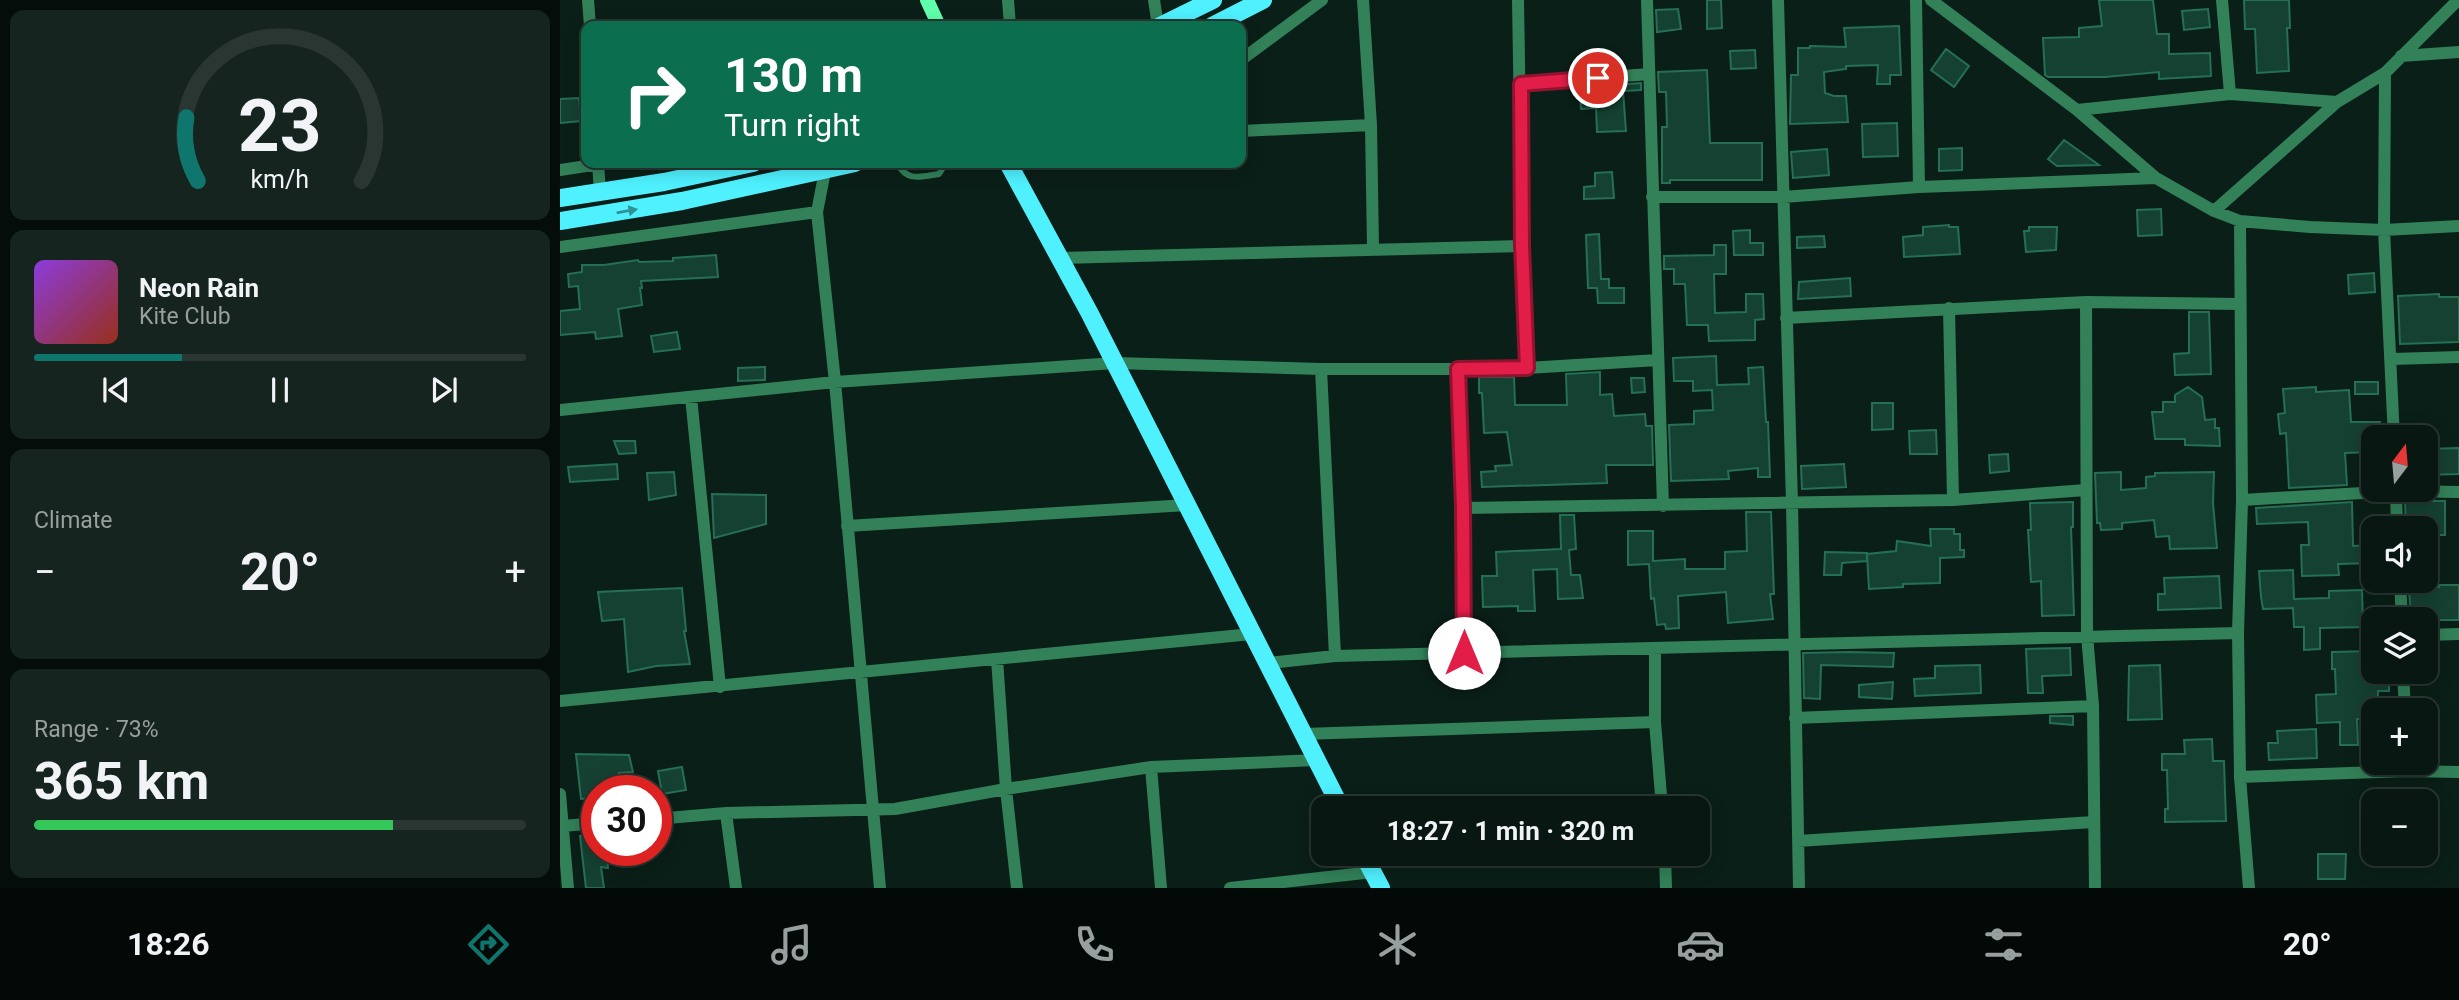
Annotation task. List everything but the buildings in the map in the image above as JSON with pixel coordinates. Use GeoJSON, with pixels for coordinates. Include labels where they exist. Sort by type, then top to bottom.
{"type":"FeatureCollection","features":[{"type":"Feature","properties":{"kind":"main road"},"geometry":{"type":"LineString","coordinates":[[927,0],[937,21]]}},
{"type":"Feature","properties":{"kind":"main road"},"geometry":{"type":"LineString","coordinates":[[1169,21],[1213,0]]}},
{"type":"Feature","properties":{"kind":"main road"},"geometry":{"type":"LineString","coordinates":[[1222,21],[1263,0]]}},
{"type":"Feature","properties":{"kind":"main road"},"geometry":{"type":"LineString","coordinates":[[560,198],[664,182],[730,168]]}},
{"type":"Feature","properties":{"kind":"main road"},"geometry":{"type":"LineString","coordinates":[[560,221],[682,201],[836,168]]}},
{"type":"Feature","properties":{"kind":"main road"},"geometry":{"type":"LineString","coordinates":[[1012,168],[1115,363],[1335,796]]}},
{"type":"Feature","properties":{"kind":"street"},"geometry":{"type":"LineString","coordinates":[[588,0],[590,21]]}},
{"type":"Feature","properties":{"kind":"street"},"geometry":{"type":"LineString","coordinates":[[1008,0],[1010,21]]}},
{"type":"Feature","properties":{"kind":"street"},"geometry":{"type":"LineString","coordinates":[[1154,0],[1158,21]]}},
{"type":"Feature","properties":{"kind":"street"},"geometry":{"type":"LineString","coordinates":[[1246,56],[1322,0]]}},
{"type":"Feature","properties":{"kind":"street"},"geometry":{"type":"LineString","coordinates":[[1363,0],[1371,125],[1373,248]]}},
{"type":"Feature","properties":{"kind":"street"},"geometry":{"type":"LineString","coordinates":[[1518,0],[1527,368]]}},
{"type":"Feature","properties":{"kind":"street"},"geometry":{"type":"LineString","coordinates":[[1647,0],[1663,506]]}},
{"type":"Feature","properties":{"kind":"street"},"geometry":{"type":"LineString","coordinates":[[1778,0],[1792,503],[1799,888]]}},
{"type":"Feature","properties":{"kind":"street"},"geometry":{"type":"LineString","coordinates":[[1916,0],[1919,187]]}},
{"type":"Feature","properties":{"kind":"street"},"geometry":{"type":"LineString","coordinates":[[1931,0],[2077,110],[2156,178],[2214,211],[2240,221],[2384,230],[2459,226]]}},
{"type":"Feature","properties":{"kind":"street"},"geometry":{"type":"LineString","coordinates":[[2222,0],[2230,94]]}},
{"type":"Feature","properties":{"kind":"street"},"geometry":{"type":"LineString","coordinates":[[2214,211],[2337,102],[2385,73],[2458,0]]}},
{"type":"Feature","properties":{"kind":"street"},"geometry":{"type":"LineString","coordinates":[[2401,56],[2459,52]]}},
{"type":"Feature","properties":{"kind":"street"},"geometry":{"type":"LineString","coordinates":[[2385,73],[2384,230],[2394,425]]}},
{"type":"Feature","properties":{"kind":"street"},"geometry":{"type":"LineString","coordinates":[[1521,84],[1648,74]]}},
{"type":"Feature","properties":{"kind":"street"},"geometry":{"type":"LineString","coordinates":[[2077,110],[2230,94],[2337,102]]}},
{"type":"Feature","properties":{"kind":"street"},"geometry":{"type":"LineString","coordinates":[[1246,131],[1371,125]]}},
{"type":"Feature","properties":{"kind":"street"},"geometry":{"type":"LineString","coordinates":[[560,170],[581,166]]}},
{"type":"Feature","properties":{"kind":"street"},"geometry":{"type":"LineString","coordinates":[[600,192],[601,168]]}},
{"type":"Feature","properties":{"kind":"street"},"geometry":{"type":"LineString","coordinates":[[825,171],[817,212],[835,382],[880,888]]}},
{"type":"Feature","properties":{"kind":"street"},"geometry":{"type":"LineString","coordinates":[[1653,197],[1783,197],[1919,187],[2156,178]]}},
{"type":"Feature","properties":{"kind":"street"},"geometry":{"type":"LineString","coordinates":[[560,247],[817,212]]}},
{"type":"Feature","properties":{"kind":"street"},"geometry":{"type":"LineString","coordinates":[[2240,221],[2242,500],[2238,633],[2240,777],[2249,888]]}},
{"type":"Feature","properties":{"kind":"street"},"geometry":{"type":"LineString","coordinates":[[1060,258],[1522,246]]}},
{"type":"Feature","properties":{"kind":"street"},"geometry":{"type":"LineString","coordinates":[[1786,318],[2085,302],[2240,304]]}},
{"type":"Feature","properties":{"kind":"street"},"geometry":{"type":"LineString","coordinates":[[2085,302],[2087,635],[2092,706],[2095,888]]}},
{"type":"Feature","properties":{"kind":"street"},"geometry":{"type":"LineString","coordinates":[[1949,308],[1953,500]]}},
{"type":"Feature","properties":{"kind":"street"},"geometry":{"type":"LineString","coordinates":[[2392,359],[2459,358]]}},
{"type":"Feature","properties":{"kind":"street"},"geometry":{"type":"LineString","coordinates":[[560,410],[835,382],[1115,363],[1321,369],[1458,369],[1527,368],[1658,360]]}},
{"type":"Feature","properties":{"kind":"street"},"geometry":{"type":"LineString","coordinates":[[1321,369],[1335,656]]}},
{"type":"Feature","properties":{"kind":"street"},"geometry":{"type":"LineString","coordinates":[[1458,369],[1464,653]]}},
{"type":"Feature","properties":{"kind":"street"},"geometry":{"type":"LineString","coordinates":[[691,397],[720,687]]}},
{"type":"Feature","properties":{"kind":"street"},"geometry":{"type":"LineString","coordinates":[[1463,508],[1953,500],[2086,490]]}},
{"type":"Feature","properties":{"kind":"street"},"geometry":{"type":"LineString","coordinates":[[2438,492],[2459,492]]}},
{"type":"Feature","properties":{"kind":"street"},"geometry":{"type":"LineString","coordinates":[[2242,500],[2361,493]]}},
{"type":"Feature","properties":{"kind":"street"},"geometry":{"type":"LineString","coordinates":[[848,526],[1186,505]]}},
{"type":"Feature","properties":{"kind":"street"},"geometry":{"type":"LineString","coordinates":[[1269,663],[1335,656],[2238,633]]}},
{"type":"Feature","properties":{"kind":"street"},"geometry":{"type":"LineString","coordinates":[[560,701],[1252,634]]}},
{"type":"Feature","properties":{"kind":"street"},"geometry":{"type":"LineString","coordinates":[[2438,635],[2459,634]]}},
{"type":"Feature","properties":{"kind":"street"},"geometry":{"type":"LineString","coordinates":[[1655,649],[1661,796]]}},
{"type":"Feature","properties":{"kind":"street"},"geometry":{"type":"LineString","coordinates":[[997,659],[1006,789],[1017,888]]}},
{"type":"Feature","properties":{"kind":"street"},"geometry":{"type":"LineString","coordinates":[[1795,718],[2092,706]]}},
{"type":"Feature","properties":{"kind":"street"},"geometry":{"type":"LineString","coordinates":[[1304,734],[1656,722]]}},
{"type":"Feature","properties":{"kind":"street"},"geometry":{"type":"LineString","coordinates":[[672,818],[726,813],[895,809],[1151,767],[1317,761]]}},
{"type":"Feature","properties":{"kind":"street"},"geometry":{"type":"LineString","coordinates":[[1151,767],[1161,888]]}},
{"type":"Feature","properties":{"kind":"street"},"geometry":{"type":"LineString","coordinates":[[2240,777],[2361,770]]}},
{"type":"Feature","properties":{"kind":"street"},"geometry":{"type":"LineString","coordinates":[[2438,770],[2459,772]]}},
{"type":"Feature","properties":{"kind":"street"},"geometry":{"type":"LineString","coordinates":[[560,794],[562,843],[568,888]]}},
{"type":"Feature","properties":{"kind":"street"},"geometry":{"type":"LineString","coordinates":[[726,813],[736,888]]}},
{"type":"Feature","properties":{"kind":"street"},"geometry":{"type":"LineString","coordinates":[[1798,841],[2094,822]]}},
{"type":"Feature","properties":{"kind":"street"},"geometry":{"type":"LineString","coordinates":[[563,826],[581,825]]}},
{"type":"Feature","properties":{"kind":"street"},"geometry":{"type":"LineString","coordinates":[[1665,866],[1666,888]]}},
{"type":"Feature","properties":{"kind":"street"},"geometry":{"type":"LineString","coordinates":[[1230,888],[1377,880]]}},
{"type":"Feature","properties":{"kind":"lane"},"geometry":{"type":"LineString","coordinates":[[900,168],[914,178],[939,174],[943,168]]}},
{"type":"Feature","properties":{"kind":"route"},"geometry":{"type":"LineString","coordinates":[[1464,653],[1458,369],[1527,368],[1522,246],[1521,84],[1598,78]]}}]}
